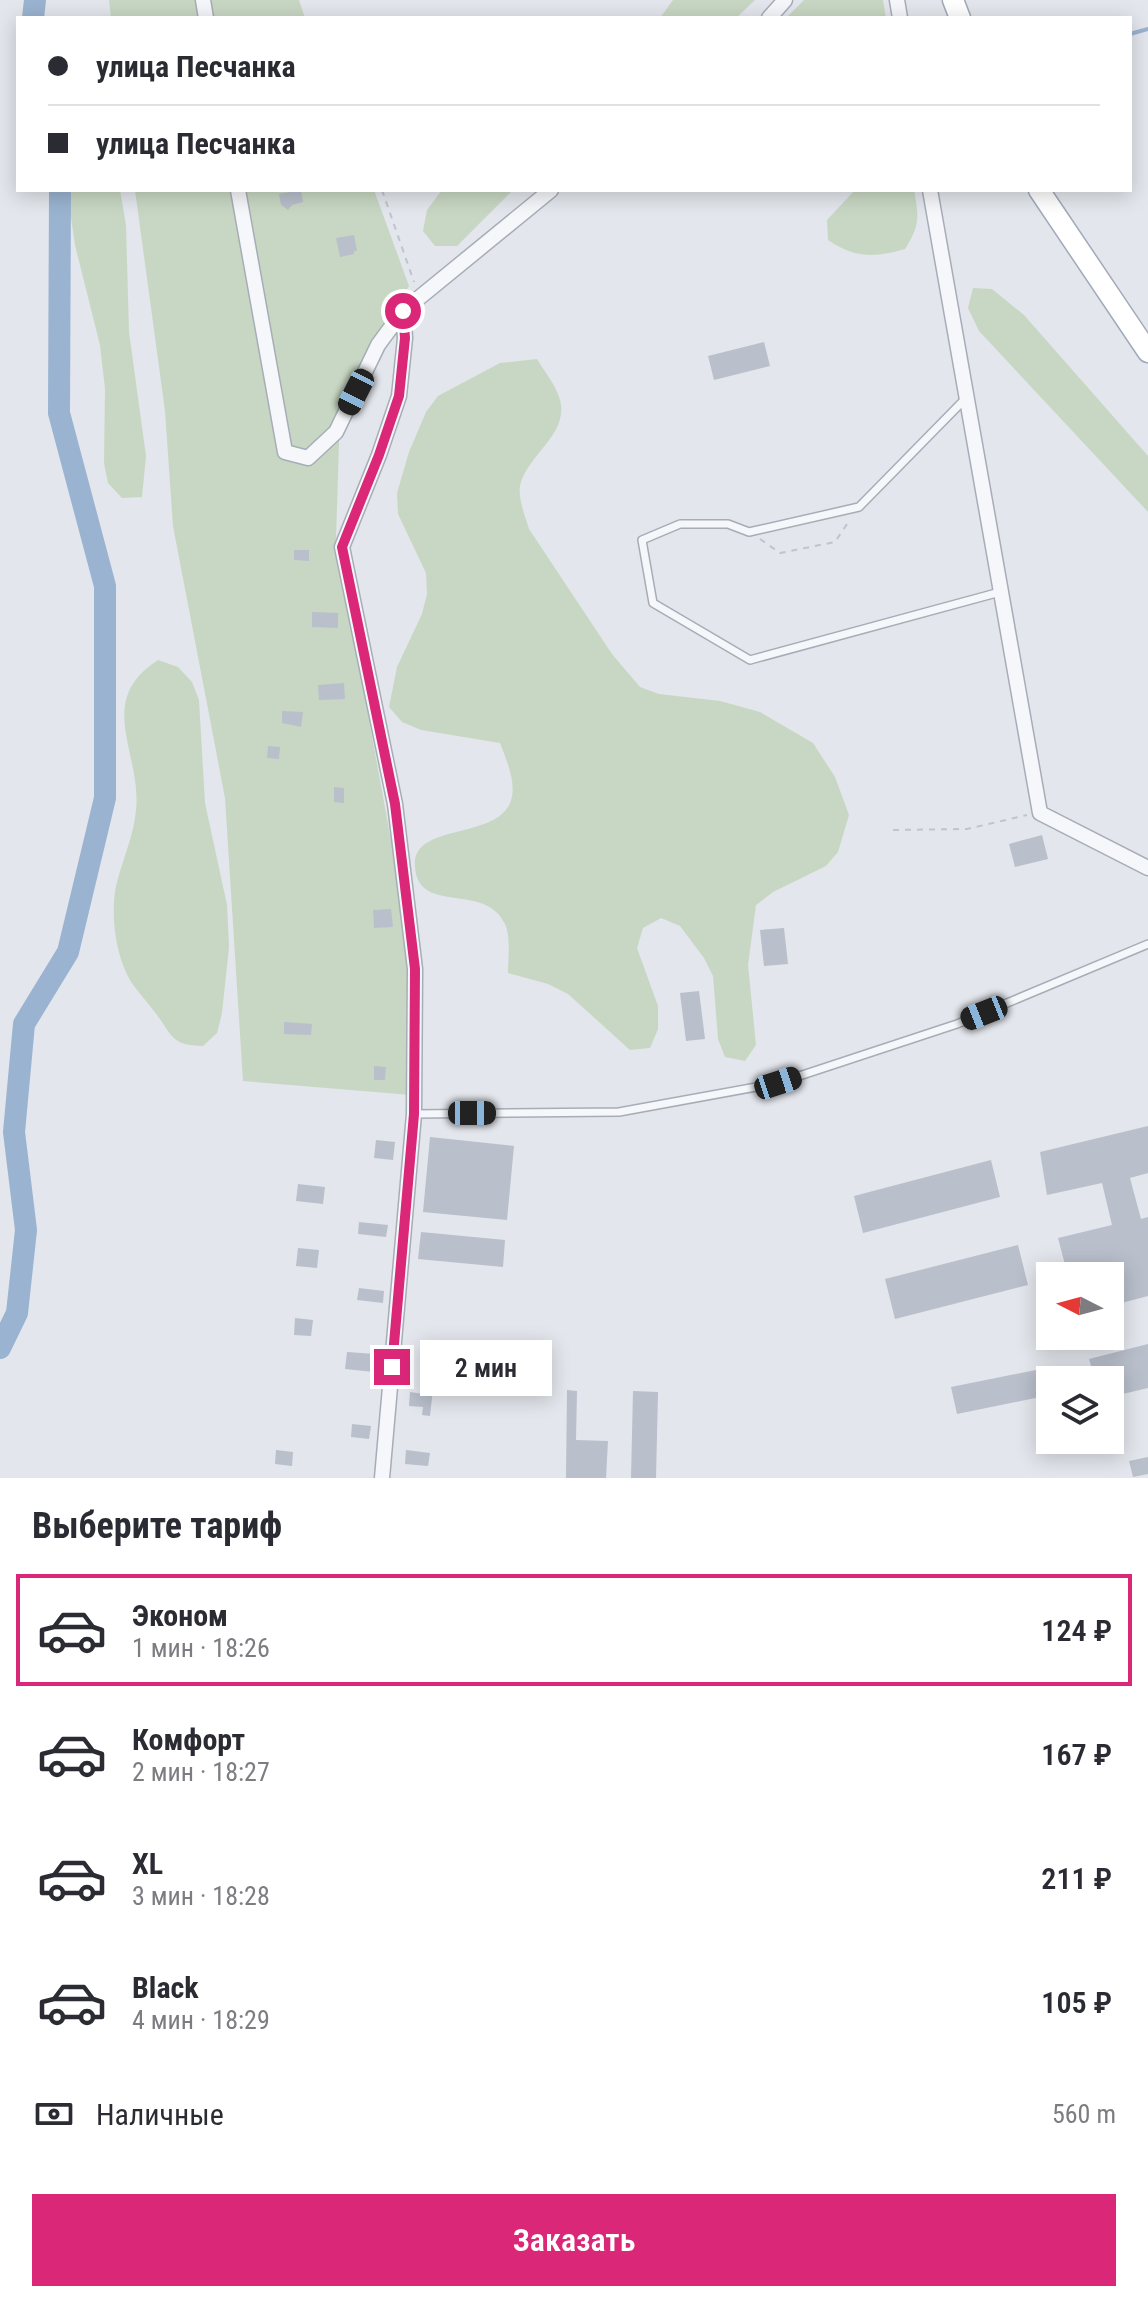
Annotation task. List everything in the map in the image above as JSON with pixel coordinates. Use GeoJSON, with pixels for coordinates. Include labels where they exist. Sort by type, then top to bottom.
{"type":"FeatureCollection","features":[{"type":"Feature","properties":{"kind":"main road"},"geometry":{"type":"LineString","coordinates":[[1040,192],[1148,352]]}},
{"type":"Feature","properties":{"kind":"street"},"geometry":{"type":"LineString","coordinates":[[771,16],[785,0]]}},
{"type":"Feature","properties":{"kind":"street"},"geometry":{"type":"LineString","coordinates":[[238,192],[285,452],[308,458],[336,432],[378,345],[403,311],[549,192]]}},
{"type":"Feature","properties":{"kind":"street"},"geometry":{"type":"LineString","coordinates":[[930,192],[1040,813],[1148,868]]}},
{"type":"Feature","properties":{"kind":"street"},"geometry":{"type":"LineString","coordinates":[[382,1478],[414,1114],[415,969],[395,804],[342,547],[399,396],[405,338],[403,311]]}},
{"type":"Feature","properties":{"kind":"lane"},"geometry":{"type":"LineString","coordinates":[[966,398],[859,507],[749,532],[728,524],[680,524],[642,540],[653,603],[750,660],[1000,592]]}},
{"type":"Feature","properties":{"kind":"lane"},"geometry":{"type":"LineString","coordinates":[[414,1114],[619,1112],[778,1083],[957,1024],[1148,944]]}},
{"type":"Feature","properties":{"kind":"path"},"geometry":{"type":"LineString","coordinates":[[383,192],[420,299]]}},
{"type":"Feature","properties":{"kind":"path"},"geometry":{"type":"LineString","coordinates":[[749,532],[780,553],[835,542],[859,507]]}},
{"type":"Feature","properties":{"kind":"path"},"geometry":{"type":"LineString","coordinates":[[893,830],[967,829],[1040,813]]}},
{"type":"Feature","properties":{"kind":"green space"},"geometry":{"type":"Polygon","coordinates":[[[109,0],[299,0],[304,16],[111,16],[109,0]]]}},
{"type":"Feature","properties":{"kind":"green space"},"geometry":{"type":"Polygon","coordinates":[[[673,0],[755,0],[738,16],[661,16],[673,0]]]}},
{"type":"Feature","properties":{"kind":"green space"},"geometry":{"type":"Polygon","coordinates":[[[804,0],[883,0],[886,16],[788,16],[804,0]]]}},
{"type":"Feature","properties":{"kind":"green space"},"geometry":{"type":"Polygon","coordinates":[[[70,192],[120,192],[126,225],[129,332],[146,456],[142,497],[122,498],[108,483],[104,463],[105,389],[100,345],[75,245],[70,192]]]}},
{"type":"Feature","properties":{"kind":"green space"},"geometry":{"type":"Polygon","coordinates":[[[135,192],[375,192],[409,286],[340,411],[336,539],[398,879],[412,1000],[411,1095],[243,1081],[225,798],[173,526],[165,411],[135,192]]]}},
{"type":"Feature","properties":{"kind":"green space"},"geometry":{"type":"Polygon","coordinates":[[[440,192],[511,192],[457,246],[435,246],[423,231],[427,210],[440,192]]]}},
{"type":"Feature","properties":{"kind":"green space"},"geometry":{"type":"Polygon","coordinates":[[[853,192],[914,192],[917,221],[905,249],[865,255],[847,250],[828,240],[827,220],[853,192]]]}},
{"type":"Feature","properties":{"kind":"green space"},"geometry":{"type":"Polygon","coordinates":[[[973,288],[992,289],[1024,315],[1148,456],[1148,512],[979,331],[968,308],[973,288]]]}},
{"type":"Feature","properties":{"kind":"green space"},"geometry":{"type":"Polygon","coordinates":[[[537,359],[557,392],[561,410],[554,433],[524,474],[520,486],[522,508],[529,529],[612,654],[640,687],[659,694],[720,701],[760,712],[813,743],[835,777],[849,815],[838,852],[826,866],[773,892],[756,905],[748,965],[756,1045],[745,1061],[725,1057],[718,1039],[713,976],[704,958],[680,926],[661,918],[643,928],[637,948],[658,1006],[658,1029],[650,1048],[630,1050],[568,994],[548,984],[508,973],[507,929],[495,911],[483,904],[439,895],[427,890],[419,881],[415,866],[418,852],[426,843],[501,815],[510,803],[513,788],[500,743],[421,730],[402,722],[389,707],[397,667],[422,614],[427,594],[426,573],[398,514],[397,493],[409,452],[426,412],[438,396],[500,363],[537,359]]]}},
{"type":"Feature","properties":{"kind":"green space"},"geometry":{"type":"Polygon","coordinates":[[[158,660],[178,667],[192,682],[199,700],[205,803],[227,905],[229,947],[222,1013],[217,1033],[203,1046],[185,1044],[174,1038],[134,986],[123,964],[114,924],[116,886],[136,810],[136,789],[124,710],[128,693],[139,676],[158,660]]]}},
{"type":"Feature","properties":{"kind":"building"},"geometry":{"type":"Polygon","coordinates":[[[301,192],[303,202],[292,205],[288,210],[281,205],[279,194],[301,192]]]}},
{"type":"Feature","properties":{"kind":"building"},"geometry":{"type":"Polygon","coordinates":[[[354,235],[357,251],[340,257],[336,238],[354,235]]]}},
{"type":"Feature","properties":{"kind":"building"},"geometry":{"type":"Polygon","coordinates":[[[764,342],[770,366],[714,380],[708,356],[764,342]]]}},
{"type":"Feature","properties":{"kind":"building"},"geometry":{"type":"Polygon","coordinates":[[[294,550],[309,550],[309,561],[294,560],[294,550]]]}},
{"type":"Feature","properties":{"kind":"building"},"geometry":{"type":"Polygon","coordinates":[[[312,612],[338,613],[338,628],[312,627],[312,612]]]}},
{"type":"Feature","properties":{"kind":"building"},"geometry":{"type":"Polygon","coordinates":[[[344,683],[345,699],[319,700],[318,685],[344,683]]]}},
{"type":"Feature","properties":{"kind":"building"},"geometry":{"type":"Polygon","coordinates":[[[282,711],[303,712],[301,727],[282,723],[282,711]]]}},
{"type":"Feature","properties":{"kind":"building"},"geometry":{"type":"Polygon","coordinates":[[[268,746],[280,747],[279,759],[267,758],[268,746]]]}},
{"type":"Feature","properties":{"kind":"building"},"geometry":{"type":"Polygon","coordinates":[[[334,787],[344,788],[344,803],[334,802],[334,787]]]}},
{"type":"Feature","properties":{"kind":"building"},"geometry":{"type":"Polygon","coordinates":[[[1042,835],[1048,859],[1015,867],[1009,844],[1042,835]]]}},
{"type":"Feature","properties":{"kind":"building"},"geometry":{"type":"Polygon","coordinates":[[[391,909],[393,927],[374,928],[373,910],[391,909]]]}},
{"type":"Feature","properties":{"kind":"building"},"geometry":{"type":"Polygon","coordinates":[[[784,928],[788,964],[764,966],[760,930],[784,928]]]}},
{"type":"Feature","properties":{"kind":"building"},"geometry":{"type":"Polygon","coordinates":[[[699,991],[705,1039],[686,1041],[680,993],[699,991]]]}},
{"type":"Feature","properties":{"kind":"building"},"geometry":{"type":"Polygon","coordinates":[[[284,1022],[312,1024],[311,1035],[284,1034],[284,1022]]]}},
{"type":"Feature","properties":{"kind":"building"},"geometry":{"type":"Polygon","coordinates":[[[374,1066],[386,1067],[385,1080],[374,1080],[374,1066]]]}},
{"type":"Feature","properties":{"kind":"building"},"geometry":{"type":"Polygon","coordinates":[[[1148,1126],[1148,1173],[1130,1178],[1141,1219],[1148,1217],[1148,1296],[1124,1302],[1124,1262],[1064,1262],[1058,1238],[1112,1225],[1102,1183],[1047,1195],[1040,1152],[1148,1126]]]}},
{"type":"Feature","properties":{"kind":"building"},"geometry":{"type":"Polygon","coordinates":[[[430,1137],[514,1146],[507,1220],[423,1212],[430,1137]]]}},
{"type":"Feature","properties":{"kind":"building"},"geometry":{"type":"Polygon","coordinates":[[[376,1140],[395,1142],[393,1160],[374,1158],[376,1140]]]}},
{"type":"Feature","properties":{"kind":"building"},"geometry":{"type":"Polygon","coordinates":[[[991,1160],[1000,1197],[863,1233],[854,1196],[991,1160]]]}},
{"type":"Feature","properties":{"kind":"building"},"geometry":{"type":"Polygon","coordinates":[[[298,1184],[325,1187],[323,1204],[296,1201],[298,1184]]]}},
{"type":"Feature","properties":{"kind":"building"},"geometry":{"type":"Polygon","coordinates":[[[359,1222],[388,1225],[386,1237],[358,1234],[359,1222]]]}},
{"type":"Feature","properties":{"kind":"building"},"geometry":{"type":"Polygon","coordinates":[[[421,1232],[505,1240],[503,1267],[418,1259],[421,1232]]]}},
{"type":"Feature","properties":{"kind":"building"},"geometry":{"type":"Polygon","coordinates":[[[1018,1245],[1028,1285],[895,1319],[885,1279],[1018,1245]]]}},
{"type":"Feature","properties":{"kind":"building"},"geometry":{"type":"Polygon","coordinates":[[[298,1248],[319,1250],[317,1268],[296,1266],[298,1248]]]}},
{"type":"Feature","properties":{"kind":"building"},"geometry":{"type":"Polygon","coordinates":[[[359,1288],[384,1291],[383,1303],[357,1300],[359,1288]]]}},
{"type":"Feature","properties":{"kind":"building"},"geometry":{"type":"Polygon","coordinates":[[[295,1318],[313,1320],[311,1336],[294,1335],[295,1318]]]}},
{"type":"Feature","properties":{"kind":"building"},"geometry":{"type":"Polygon","coordinates":[[[1148,1344],[1148,1388],[1124,1394],[1124,1366],[1091,1366],[1089,1359],[1148,1344]]]}},
{"type":"Feature","properties":{"kind":"building"},"geometry":{"type":"Polygon","coordinates":[[[347,1352],[375,1354],[374,1372],[345,1369],[347,1352]]]}},
{"type":"Feature","properties":{"kind":"building"},"geometry":{"type":"Polygon","coordinates":[[[1036,1370],[1036,1398],[957,1414],[951,1387],[1036,1370]]]}},
{"type":"Feature","properties":{"kind":"building"},"geometry":{"type":"Polygon","coordinates":[[[424,1373],[443,1374],[442,1389],[433,1389],[430,1416],[422,1415],[423,1407],[409,1406],[410,1392],[423,1394],[424,1373]]]}},
{"type":"Feature","properties":{"kind":"building"},"geometry":{"type":"Polygon","coordinates":[[[567,1390],[577,1391],[576,1440],[608,1441],[606,1478],[566,1478],[567,1390]]]}},
{"type":"Feature","properties":{"kind":"building"},"geometry":{"type":"Polygon","coordinates":[[[633,1391],[658,1392],[656,1478],[631,1478],[633,1391]]]}},
{"type":"Feature","properties":{"kind":"building"},"geometry":{"type":"Polygon","coordinates":[[[352,1424],[371,1426],[369,1439],[351,1437],[352,1424]]]}},
{"type":"Feature","properties":{"kind":"building"},"geometry":{"type":"Polygon","coordinates":[[[276,1450],[293,1452],[292,1466],[275,1464],[276,1450]]]}},
{"type":"Feature","properties":{"kind":"building"},"geometry":{"type":"Polygon","coordinates":[[[406,1450],[430,1453],[428,1466],[405,1464],[406,1450]]]}},
{"type":"Feature","properties":{"kind":"building"},"geometry":{"type":"Polygon","coordinates":[[[1148,1457],[1148,1474],[1133,1477],[1129,1461],[1148,1457]]]}},
{"type":"Feature","properties":{"kind":"waterway"},"geometry":{"type":"LineString","coordinates":[[33,16],[35,0]]}},
{"type":"Feature","properties":{"kind":"waterway"},"geometry":{"type":"LineString","coordinates":[[1132,33],[1148,29]]}},
{"type":"Feature","properties":{"kind":"waterway"},"geometry":{"type":"LineString","coordinates":[[0,1348],[17,1313],[26,1230],[14,1132],[24,1024],[68,952],[105,798],[105,586],[59,413],[60,192]]}},
{"type":"Feature","properties":{"kind":"route"},"geometry":{"type":"LineString","coordinates":[[392,1367],[414,1114],[415,969],[395,804],[342,547],[399,396],[405,338],[403,311]]}}]}
